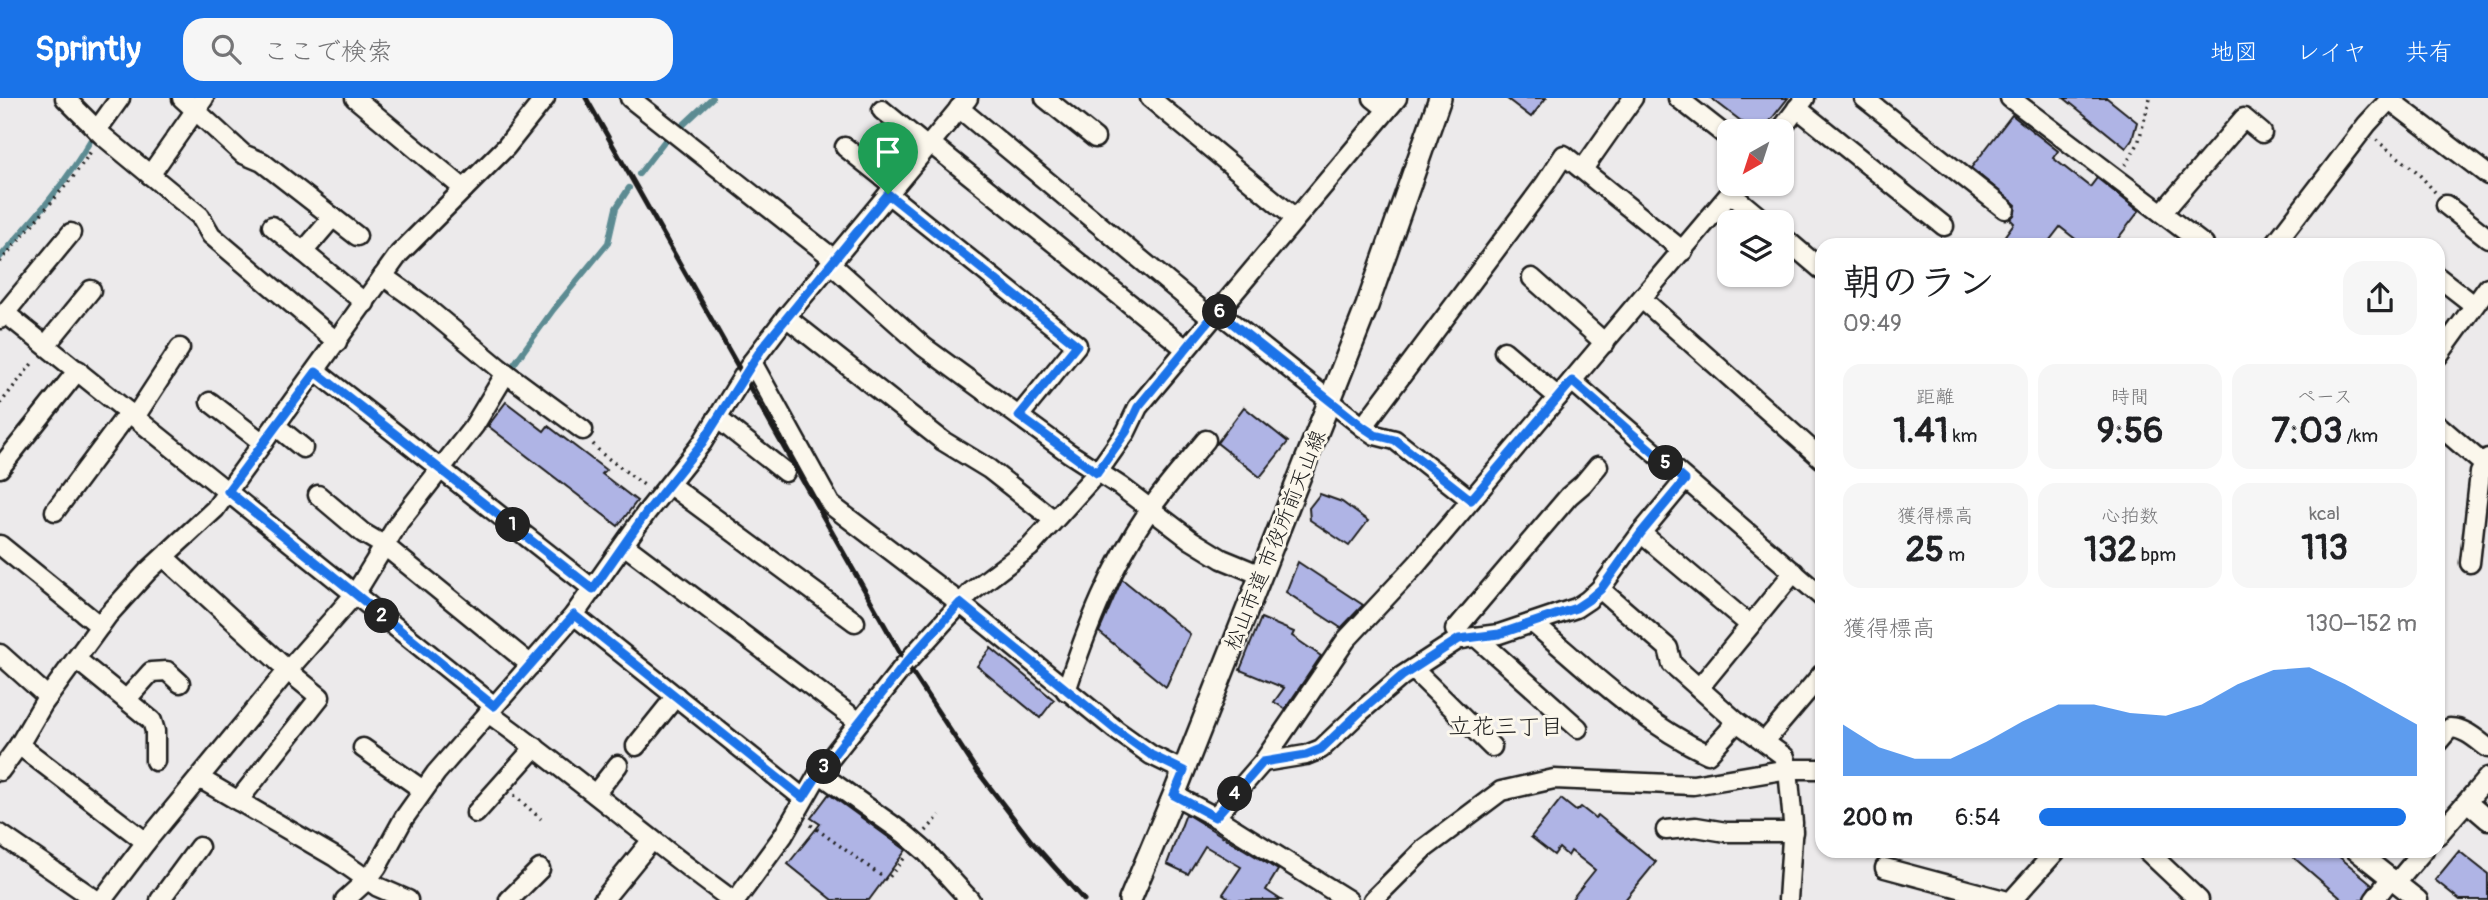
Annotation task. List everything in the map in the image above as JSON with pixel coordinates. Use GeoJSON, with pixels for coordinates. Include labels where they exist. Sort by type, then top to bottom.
{"type":"FeatureCollection","features":[{"type":"Feature","properties":{"kind":"street"},"geometry":{"type":"LineString","coordinates":[[65,98],[99,132],[200,216],[211,235],[337,342]]}},
{"type":"Feature","properties":{"kind":"street"},"geometry":{"type":"LineString","coordinates":[[99,132],[120,98]]}},
{"type":"Feature","properties":{"kind":"street"},"geometry":{"type":"LineString","coordinates":[[355,98],[464,189]]}},
{"type":"Feature","properties":{"kind":"street"},"geometry":{"type":"LineString","coordinates":[[630,98],[832,261],[924,346],[1097,473],[1120,486],[1222,559],[1261,575]]}},
{"type":"Feature","properties":{"kind":"street"},"geometry":{"type":"LineString","coordinates":[[1045,98],[1095,138]]}},
{"type":"Feature","properties":{"kind":"street"},"geometry":{"type":"LineString","coordinates":[[1150,98],[1296,218]]}},
{"type":"Feature","properties":{"kind":"street","name":"松山市道 市役所前天山線"},"geometry":{"type":"LineString","coordinates":[[1130,900],[1184,771],[1367,306],[1440,98]]}},
{"type":"Feature","properties":{"kind":"street"},"geometry":{"type":"LineString","coordinates":[[1583,169],[1633,98]]}},
{"type":"Feature","properties":{"kind":"street"},"geometry":{"type":"LineString","coordinates":[[1678,98],[1717,129]]}},
{"type":"Feature","properties":{"kind":"street"},"geometry":{"type":"LineString","coordinates":[[1864,98],[2005,209]]}},
{"type":"Feature","properties":{"kind":"street"},"geometry":{"type":"LineString","coordinates":[[2010,98],[2193,238]]}},
{"type":"Feature","properties":{"kind":"street"},"geometry":{"type":"LineString","coordinates":[[2279,238],[2390,99],[2488,175]]}},
{"type":"Feature","properties":{"kind":"street"},"geometry":{"type":"LineString","coordinates":[[0,771],[48,697],[100,626],[148,571],[215,509],[399,254],[506,147],[538,101]]}},
{"type":"Feature","properties":{"kind":"street"},"geometry":{"type":"LineString","coordinates":[[150,175],[194,102],[243,154],[262,162],[357,236]]}},
{"type":"Feature","properties":{"kind":"street"},"geometry":{"type":"LineString","coordinates":[[71,233],[3,316],[46,345],[228,491],[355,594],[535,747],[652,840],[734,900],[783,836],[819,773],[906,663],[960,603],[1030,547],[1097,473],[1126,432],[1138,407],[1296,218],[1386,102]]}},
{"type":"Feature","properties":{"kind":"street"},"geometry":{"type":"LineString","coordinates":[[345,900],[367,880],[423,790],[574,615],[702,443],[752,362],[786,317],[963,103],[1214,314],[1331,399],[1363,427],[1375,435],[1395,440],[1471,500]]}},
{"type":"Feature","properties":{"kind":"street"},"geometry":{"type":"LineString","coordinates":[[1789,119],[1801,103],[1944,226]]}},
{"type":"Feature","properties":{"kind":"street"},"geometry":{"type":"LineString","coordinates":[[882,110],[1186,349]]}},
{"type":"Feature","properties":{"kind":"street"},"geometry":{"type":"LineString","coordinates":[[2162,213],[2244,118],[2262,133]]}},
{"type":"Feature","properties":{"kind":"street"},"geometry":{"type":"LineString","coordinates":[[845,147],[891,190],[1077,345],[1019,416]]}},
{"type":"Feature","properties":{"kind":"street"},"geometry":{"type":"LineString","coordinates":[[1363,427],[1564,155],[1682,251]]}},
{"type":"Feature","properties":{"kind":"street"},"geometry":{"type":"LineString","coordinates":[[1215,817],[1263,762],[1346,640],[1417,564],[1727,196]]}},
{"type":"Feature","properties":{"kind":"street"},"geometry":{"type":"LineString","coordinates":[[1741,196],[1754,210]]}},
{"type":"Feature","properties":{"kind":"street"},"geometry":{"type":"LineString","coordinates":[[2446,205],[2488,238]]}},
{"type":"Feature","properties":{"kind":"street"},"geometry":{"type":"LineString","coordinates":[[303,252],[333,217]]}},
{"type":"Feature","properties":{"kind":"street"},"geometry":{"type":"LineString","coordinates":[[272,226],[365,303]]}},
{"type":"Feature","properties":{"kind":"street"},"geometry":{"type":"LineString","coordinates":[[1794,246],[1815,264]]}},
{"type":"Feature","properties":{"kind":"street"},"geometry":{"type":"LineString","coordinates":[[383,276],[583,430]]}},
{"type":"Feature","properties":{"kind":"street"},"geometry":{"type":"LineString","coordinates":[[1532,278],[1605,343]]}},
{"type":"Feature","properties":{"kind":"street"},"geometry":{"type":"LineString","coordinates":[[2445,282],[2474,305]]}},
{"type":"Feature","properties":{"kind":"street"},"geometry":{"type":"LineString","coordinates":[[2445,346],[2488,287]]}},
{"type":"Feature","properties":{"kind":"street"},"geometry":{"type":"LineString","coordinates":[[46,345],[91,290]]}},
{"type":"Feature","properties":{"kind":"street"},"geometry":{"type":"LineString","coordinates":[[1642,299],[1815,452]]}},
{"type":"Feature","properties":{"kind":"street"},"geometry":{"type":"LineString","coordinates":[[786,317],[901,409],[989,469],[1054,520]]}},
{"type":"Feature","properties":{"kind":"street"},"geometry":{"type":"LineString","coordinates":[[55,510],[132,414],[180,348]]}},
{"type":"Feature","properties":{"kind":"street"},"geometry":{"type":"LineString","coordinates":[[1504,351],[1558,397]]}},
{"type":"Feature","properties":{"kind":"street"},"geometry":{"type":"LineString","coordinates":[[752,362],[831,505],[960,603],[1066,691],[1151,755],[1184,771]]}},
{"type":"Feature","properties":{"kind":"street"},"geometry":{"type":"LineString","coordinates":[[0,468],[78,370]]}},
{"type":"Feature","properties":{"kind":"street"},"geometry":{"type":"LineString","coordinates":[[316,372],[593,589]]}},
{"type":"Feature","properties":{"kind":"street"},"geometry":{"type":"LineString","coordinates":[[102,900],[146,842],[288,670],[355,594],[399,522],[474,426],[506,373]]}},
{"type":"Feature","properties":{"kind":"street"},"geometry":{"type":"LineString","coordinates":[[1572,381],[1815,591]]}},
{"type":"Feature","properties":{"kind":"street"},"geometry":{"type":"LineString","coordinates":[[210,402],[263,443]]}},
{"type":"Feature","properties":{"kind":"street"},"geometry":{"type":"LineString","coordinates":[[717,418],[785,472]]}},
{"type":"Feature","properties":{"kind":"street"},"geometry":{"type":"LineString","coordinates":[[276,426],[303,448]]}},
{"type":"Feature","properties":{"kind":"street"},"geometry":{"type":"LineString","coordinates":[[2445,431],[2486,464],[2480,473],[2470,563]]}},
{"type":"Feature","properties":{"kind":"street"},"geometry":{"type":"LineString","coordinates":[[1066,691],[1081,646],[1127,545],[1150,510],[1206,440]]}},
{"type":"Feature","properties":{"kind":"street"},"geometry":{"type":"LineString","coordinates":[[1578,728],[1455,629],[1598,466]]}},
{"type":"Feature","properties":{"kind":"street"},"geometry":{"type":"LineString","coordinates":[[1263,762],[1306,755],[1321,749],[1360,712],[1413,669],[1459,639],[1499,634],[1576,608],[1601,589],[1641,533],[1685,480]]}},
{"type":"Feature","properties":{"kind":"street"},"geometry":{"type":"LineString","coordinates":[[665,491],[855,622]]}},
{"type":"Feature","properties":{"kind":"street"},"geometry":{"type":"LineString","coordinates":[[318,495],[530,664]]}},
{"type":"Feature","properties":{"kind":"street"},"geometry":{"type":"LineString","coordinates":[[1641,533],[1750,625]]}},
{"type":"Feature","properties":{"kind":"street"},"geometry":{"type":"LineString","coordinates":[[0,545],[100,626]]}},
{"type":"Feature","properties":{"kind":"street"},"geometry":{"type":"LineString","coordinates":[[624,545],[859,722]]}},
{"type":"Feature","properties":{"kind":"street"},"geometry":{"type":"LineString","coordinates":[[164,557],[320,697],[238,801]]}},
{"type":"Feature","properties":{"kind":"street"},"geometry":{"type":"LineString","coordinates":[[1699,688],[1794,572]]}},
{"type":"Feature","properties":{"kind":"street"},"geometry":{"type":"LineString","coordinates":[[1601,589],[1668,648],[1672,664],[1737,722],[1785,757],[1793,832],[1788,900]]}},
{"type":"Feature","properties":{"kind":"street"},"geometry":{"type":"LineString","coordinates":[[574,615],[676,696],[799,806]]}},
{"type":"Feature","properties":{"kind":"street"},"geometry":{"type":"LineString","coordinates":[[1534,624],[1625,703],[1679,740],[1708,754],[1737,722]]}},
{"type":"Feature","properties":{"kind":"street"},"geometry":{"type":"LineString","coordinates":[[0,654],[48,697]]}},
{"type":"Feature","properties":{"kind":"street"},"geometry":{"type":"LineString","coordinates":[[76,659],[152,721],[155,731],[155,761]]}},
{"type":"Feature","properties":{"kind":"street"},"geometry":{"type":"LineString","coordinates":[[1413,669],[1492,747]]}},
{"type":"Feature","properties":{"kind":"street"},"geometry":{"type":"LineString","coordinates":[[126,700],[151,672],[167,671],[180,683]]}},
{"type":"Feature","properties":{"kind":"street"},"geometry":{"type":"LineString","coordinates":[[1765,741],[1815,682]]}},
{"type":"Feature","properties":{"kind":"street"},"geometry":{"type":"LineString","coordinates":[[636,746],[676,696]]}},
{"type":"Feature","properties":{"kind":"street"},"geometry":{"type":"LineString","coordinates":[[2445,734],[2450,728],[2456,728],[2488,748]]}},
{"type":"Feature","properties":{"kind":"street"},"geometry":{"type":"LineString","coordinates":[[19,745],[146,842]]}},
{"type":"Feature","properties":{"kind":"street"},"geometry":{"type":"LineString","coordinates":[[476,813],[535,747]]}},
{"type":"Feature","properties":{"kind":"street"},"geometry":{"type":"LineString","coordinates":[[363,748],[423,790]]}},
{"type":"Feature","properties":{"kind":"street"},"geometry":{"type":"LineString","coordinates":[[595,794],[618,765]]}},
{"type":"Feature","properties":{"kind":"street"},"geometry":{"type":"LineString","coordinates":[[1373,900],[1425,848],[1500,791],[1554,779],[1693,785],[1788,769],[1815,769]]}},
{"type":"Feature","properties":{"kind":"street"},"geometry":{"type":"LineString","coordinates":[[819,773],[916,843],[970,900]]}},
{"type":"Feature","properties":{"kind":"street"},"geometry":{"type":"LineString","coordinates":[[199,778],[335,857],[367,880],[408,900]]}},
{"type":"Feature","properties":{"kind":"street"},"geometry":{"type":"LineString","coordinates":[[2445,828],[2480,792],[2488,820]]}},
{"type":"Feature","properties":{"kind":"street"},"geometry":{"type":"LineString","coordinates":[[1174,795],[1215,817],[1348,900]]}},
{"type":"Feature","properties":{"kind":"street"},"geometry":{"type":"LineString","coordinates":[[1666,830],[1696,827],[1726,831],[1793,832]]}},
{"type":"Feature","properties":{"kind":"street"},"geometry":{"type":"LineString","coordinates":[[0,834],[96,900]]}},
{"type":"Feature","properties":{"kind":"street"},"geometry":{"type":"LineString","coordinates":[[603,900],[652,840]]}},
{"type":"Feature","properties":{"kind":"street"},"geometry":{"type":"LineString","coordinates":[[160,900],[199,848]]}},
{"type":"Feature","properties":{"kind":"street"},"geometry":{"type":"LineString","coordinates":[[2012,900],[2050,858]]}},
{"type":"Feature","properties":{"kind":"street"},"geometry":{"type":"LineString","coordinates":[[2154,858],[2199,900]]}},
{"type":"Feature","properties":{"kind":"street"},"geometry":{"type":"LineString","coordinates":[[2365,858],[2418,900]]}},
{"type":"Feature","properties":{"kind":"street"},"geometry":{"type":"LineString","coordinates":[[2374,900],[2416,858]]}},
{"type":"Feature","properties":{"kind":"street"},"geometry":{"type":"LineString","coordinates":[[1885,868],[2004,900]]}},
{"type":"Feature","properties":{"kind":"street"},"geometry":{"type":"LineString","coordinates":[[509,900],[540,869]]}},
{"type":"Feature","properties":{"kind":"path"},"geometry":{"type":"LineString","coordinates":[[2115,178],[2138,144],[2150,98]]}},
{"type":"Feature","properties":{"kind":"path"},"geometry":{"type":"LineString","coordinates":[[2363,130],[2416,171],[2446,205]]}},
{"type":"Feature","properties":{"kind":"path"},"geometry":{"type":"LineString","coordinates":[[0,261],[73,177],[99,132]]}},
{"type":"Feature","properties":{"kind":"path"},"geometry":{"type":"LineString","coordinates":[[0,404],[46,345]]}},
{"type":"Feature","properties":{"kind":"path"},"geometry":{"type":"LineString","coordinates":[[583,430],[601,453],[665,491]]}},
{"type":"Feature","properties":{"kind":"path"},"geometry":{"type":"LineString","coordinates":[[501,785],[541,819]]}},
{"type":"Feature","properties":{"kind":"path"},"geometry":{"type":"LineString","coordinates":[[799,806],[887,880],[940,815]]}},
{"type":"Feature","properties":{"kind":"building"},"geometry":{"type":"Polygon","coordinates":[[[1506,98],[1546,98],[1531,117],[1506,98]]]}},
{"type":"Feature","properties":{"kind":"building"},"geometry":{"type":"Polygon","coordinates":[[[1711,98],[1788,98],[1771,119],[1738,119],[1711,98]]]}},
{"type":"Feature","properties":{"kind":"building"},"geometry":{"type":"Polygon","coordinates":[[[2064,98],[2107,98],[2137,122],[2132,140],[2126,148],[2064,98]]]}},
{"type":"Feature","properties":{"kind":"building"},"geometry":{"type":"Polygon","coordinates":[[[2012,115],[2058,151],[2053,158],[2090,187],[2097,178],[2139,211],[2118,238],[2074,238],[2060,227],[2051,238],[2003,238],[2014,223],[2010,219],[2014,215],[2016,205],[1971,168],[2012,115]]]}},
{"type":"Feature","properties":{"kind":"building"},"geometry":{"type":"Polygon","coordinates":[[[506,402],[544,431],[548,426],[606,470],[602,474],[637,501],[618,526],[488,426],[506,402]]]}},
{"type":"Feature","properties":{"kind":"building"},"geometry":{"type":"Polygon","coordinates":[[[1244,407],[1288,442],[1260,477],[1217,443],[1244,407]]]}},
{"type":"Feature","properties":{"kind":"building"},"geometry":{"type":"Polygon","coordinates":[[[1320,494],[1342,502],[1368,521],[1349,546],[1310,520],[1309,508],[1320,494]]]}},
{"type":"Feature","properties":{"kind":"building"},"geometry":{"type":"Polygon","coordinates":[[[1298,562],[1363,605],[1341,628],[1286,592],[1298,562]]]}},
{"type":"Feature","properties":{"kind":"building"},"geometry":{"type":"Polygon","coordinates":[[[1122,579],[1190,634],[1166,687],[1099,632],[1122,579]]]}},
{"type":"Feature","properties":{"kind":"building"},"geometry":{"type":"Polygon","coordinates":[[[1261,618],[1294,632],[1292,636],[1321,656],[1285,709],[1274,702],[1284,688],[1240,670],[1261,618]]]}},
{"type":"Feature","properties":{"kind":"building"},"geometry":{"type":"Polygon","coordinates":[[[991,648],[1054,700],[1040,718],[977,666],[991,648]]]}},
{"type":"Feature","properties":{"kind":"building"},"geometry":{"type":"Polygon","coordinates":[[[829,794],[906,850],[869,900],[833,900],[788,864],[820,824],[811,818],[829,794]]]}},
{"type":"Feature","properties":{"kind":"building"},"geometry":{"type":"Polygon","coordinates":[[[1561,799],[1576,811],[1581,807],[1595,818],[1598,815],[1656,862],[1625,900],[1571,900],[1595,870],[1571,851],[1568,856],[1559,848],[1554,855],[1531,837],[1561,799]]]}},
{"type":"Feature","properties":{"kind":"building"},"geometry":{"type":"Polygon","coordinates":[[[1186,814],[1278,870],[1266,890],[1281,900],[1232,900],[1223,894],[1241,867],[1205,846],[1188,874],[1167,864],[1186,814]]]}},
{"type":"Feature","properties":{"kind":"building"},"geometry":{"type":"Polygon","coordinates":[[[2459,851],[2488,874],[2488,900],[2460,900],[2435,880],[2459,851]]]}},
{"type":"Feature","properties":{"kind":"building"},"geometry":{"type":"Polygon","coordinates":[[[2294,858],[2341,858],[2372,884],[2363,900],[2343,900],[2294,858]]]}},
{"type":"Feature","properties":{"kind":"waterway"},"geometry":{"type":"LineString","coordinates":[[681,127],[712,98]]}},
{"type":"Feature","properties":{"kind":"waterway"},"geometry":{"type":"LineString","coordinates":[[0,257],[62,184],[93,136]]}},
{"type":"Feature","properties":{"kind":"waterway"},"geometry":{"type":"LineString","coordinates":[[639,174],[666,139]]}},
{"type":"Feature","properties":{"kind":"waterway"},"geometry":{"type":"LineString","coordinates":[[512,367],[553,310],[608,243],[616,208],[629,188]]}},
{"type":"Feature","properties":{"kind":"railway"},"geometry":{"type":"LineString","coordinates":[[586,98],[906,663],[975,768],[1031,841],[1084,900]]}},
{"type":"Feature","properties":{"kind":"district","name":"立花三丁目"},"geometry":{"type":"Point","coordinates":[1506,726]}},
{"type":"Feature","properties":{"kind":"route"},"geometry":{"type":"LineString","coordinates":[[888,194],[1077,345],[1019,416],[1097,473],[1126,432],[1138,407],[1217,311],[1363,427],[1375,435],[1395,440],[1471,500],[1572,381],[1685,480],[1641,533],[1601,589],[1588,600],[1576,608],[1534,624],[1499,634],[1459,639],[1402,676],[1321,749],[1306,755],[1263,762],[1215,817],[1174,795],[1184,771],[1151,755],[1116,730],[960,603],[906,663],[819,773],[803,798],[574,615],[494,706],[228,491],[316,372],[593,589],[646,513],[702,443],[762,348],[888,194]]}}]}
